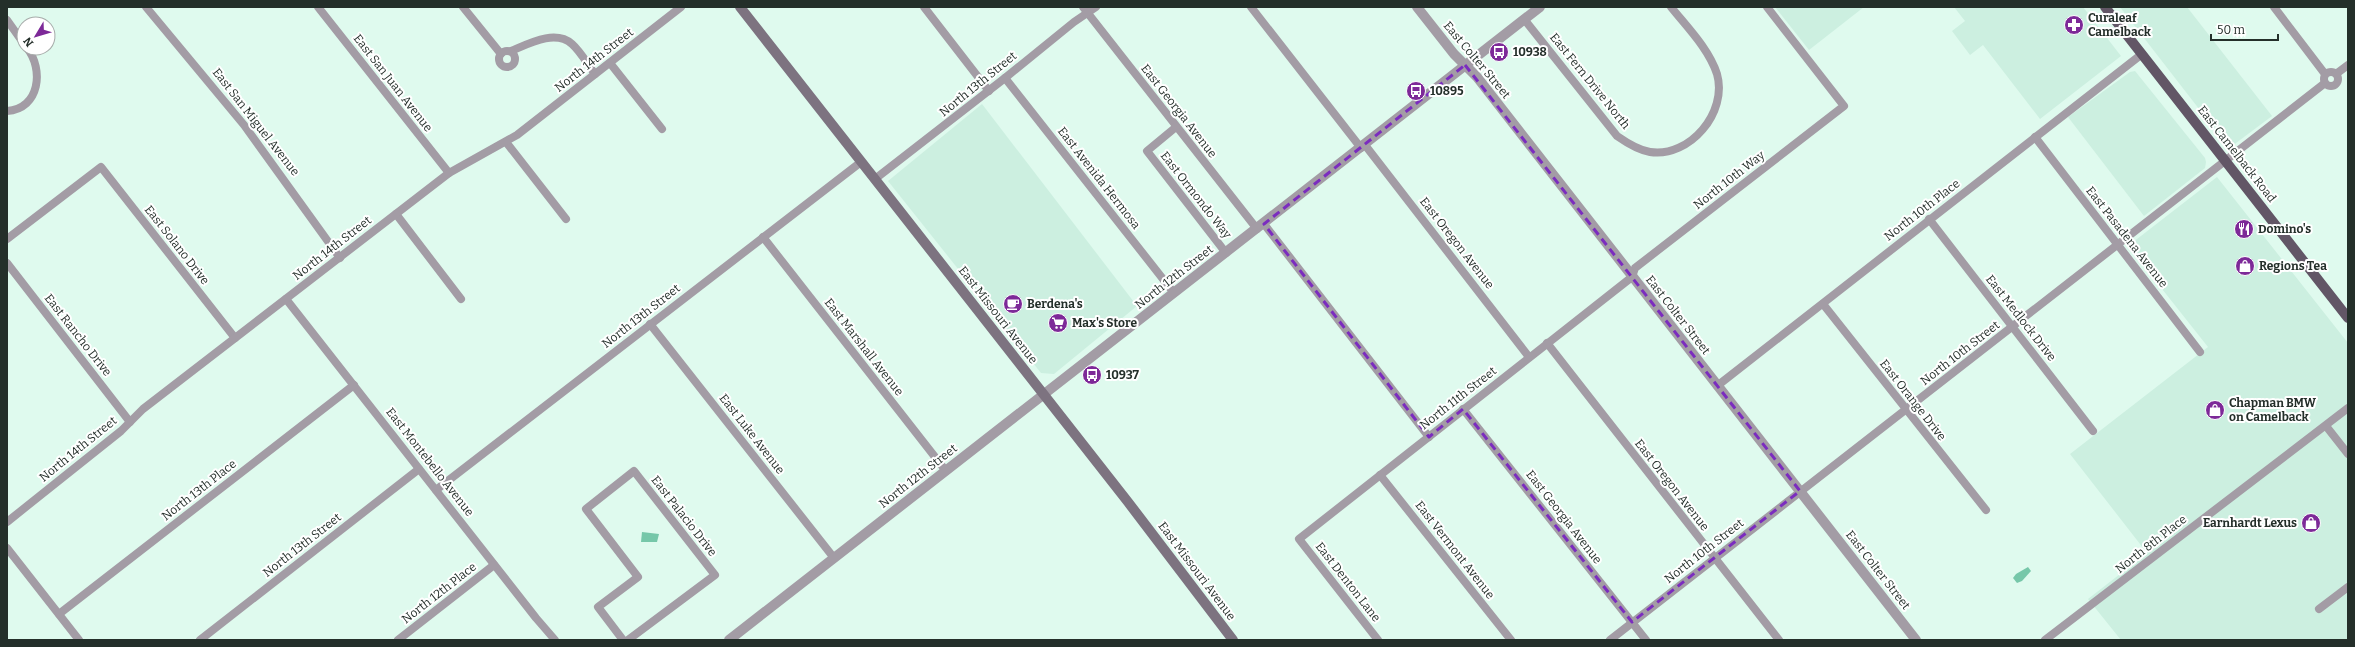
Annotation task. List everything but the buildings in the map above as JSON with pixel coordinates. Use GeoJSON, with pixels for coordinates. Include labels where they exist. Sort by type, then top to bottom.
{"type":"FeatureCollection","features":[{"type":"Feature","properties":{"kind":"main road","name":"East Missouri Avenue"},"geometry":{"type":"LineString","coordinates":[[740,7],[1234,640]]}},
{"type":"Feature","properties":{"kind":"main road","name":"East Camelback Road"},"geometry":{"type":"LineString","coordinates":[[2105,7],[2348,318]]}},
{"type":"Feature","properties":{"kind":"street","name":"East San Miguel Avenue"},"geometry":{"type":"LineString","coordinates":[[146,7],[244,125],[340,258]]}},
{"type":"Feature","properties":{"kind":"street","name":"East San Juan Avenue"},"geometry":{"type":"LineString","coordinates":[[318,7],[449,174]]}},
{"type":"Feature","properties":{"kind":"street"},"geometry":{"type":"LineString","coordinates":[[464,7],[501,54]]}},
{"type":"Feature","properties":{"kind":"street","name":"North 14th Street"},"geometry":{"type":"LineString","coordinates":[[7,522],[130,422],[143,409],[396,214],[449,174],[506,142],[681,7]]}},
{"type":"Feature","properties":{"kind":"street"},"geometry":{"type":"LineString","coordinates":[[924,7],[989,91]]}},
{"type":"Feature","properties":{"kind":"street","name":"North 13th Street"},"geometry":{"type":"LineString","coordinates":[[875,179],[989,91],[1074,22],[1085,10],[1096,7]]}},
{"type":"Feature","properties":{"kind":"street","name":"East Oregon Avenue"},"geometry":{"type":"LineString","coordinates":[[1251,7],[1363,146],[1529,357]]}},
{"type":"Feature","properties":{"kind":"street","name":"East Colter Street"},"geometry":{"type":"LineString","coordinates":[[1417,7],[1465,65],[1477,77],[1916,640]]}},
{"type":"Feature","properties":{"kind":"street","name":"North 12th Street"},"geometry":{"type":"LineString","coordinates":[[729,640],[1540,7]]}},
{"type":"Feature","properties":{"kind":"street","name":"East Fern Drive North"},"geometry":{"type":"LineString","coordinates":[[1524,19],[1604,122],[1627,143],[1650,152],[1670,150],[1689,141],[1707,124],[1718,101],[1717,75],[1705,50],[1671,7]]}},
{"type":"Feature","properties":{"kind":"street","name":"North 10th Way"},"geometry":{"type":"LineString","coordinates":[[1632,277],[1635,268],[1844,106],[1767,7]]}},
{"type":"Feature","properties":{"kind":"street"},"geometry":{"type":"LineString","coordinates":[[2274,7],[2325,74]]}},
{"type":"Feature","properties":{"kind":"street","name":"East Georgia Avenue"},"geometry":{"type":"LineString","coordinates":[[1085,10],[1176,127],[1260,226],[1429,437]]}},
{"type":"Feature","properties":{"kind":"street"},"geometry":{"type":"LineString","coordinates":[[7,20],[16,33]]}},
{"type":"Feature","properties":{"kind":"street"},"geometry":{"type":"LineString","coordinates":[[511,51],[515,60],[513,64],[508,66],[501,63],[499,58],[505,51],[511,51],[539,40],[562,38],[572,44],[595,74]]}},
{"type":"Feature","properties":{"kind":"street","name":"North 10th Place"},"geometry":{"type":"LineString","coordinates":[[1717,386],[2142,54]]}},
{"type":"Feature","properties":{"kind":"street"},"geometry":{"type":"LineString","coordinates":[[7,111],[15,110],[34,94],[37,85],[37,68],[31,56]]}},
{"type":"Feature","properties":{"kind":"street"},"geometry":{"type":"LineString","coordinates":[[610,63],[662,129]]}},
{"type":"Feature","properties":{"kind":"street","name":"North 10th Street"},"geometry":{"type":"LineString","coordinates":[[1610,640],[2325,84],[2331,86],[2335,85],[2338,78],[2336,74],[2348,65]]}},
{"type":"Feature","properties":{"kind":"street"},"geometry":{"type":"LineString","coordinates":[[2325,74],[2332,72],[2336,74]]}},
{"type":"Feature","properties":{"kind":"street"},"geometry":{"type":"LineString","coordinates":[[2325,74],[2323,78],[2325,84]]}},
{"type":"Feature","properties":{"kind":"street","name":"East Avenida Hermosa"},"geometry":{"type":"LineString","coordinates":[[1005,78],[1174,293]]}},
{"type":"Feature","properties":{"kind":"street","name":"East Ormondo Way"},"geometry":{"type":"LineString","coordinates":[[1176,127],[1147,151],[1226,253]]}},
{"type":"Feature","properties":{"kind":"street","name":"East Pasadena Avenue"},"geometry":{"type":"LineString","coordinates":[[2035,137],[2200,352]]}},
{"type":"Feature","properties":{"kind":"street"},"geometry":{"type":"LineString","coordinates":[[506,142],[566,219]]}},
{"type":"Feature","properties":{"kind":"street","name":"North 13th Street"},"geometry":{"type":"LineString","coordinates":[[436,490],[861,162]]}},
{"type":"Feature","properties":{"kind":"street","name":"East Solano Drive"},"geometry":{"type":"LineString","coordinates":[[7,239],[101,167],[235,338]]}},
{"type":"Feature","properties":{"kind":"street"},"geometry":{"type":"LineString","coordinates":[[396,214],[462,299]]}},
{"type":"Feature","properties":{"kind":"street","name":"East Medlock Drive"},"geometry":{"type":"LineString","coordinates":[[1929,219],[2093,431]]}},
{"type":"Feature","properties":{"kind":"street","name":"East Marshall Avenue"},"geometry":{"type":"LineString","coordinates":[[763,237],[946,471]]}},
{"type":"Feature","properties":{"kind":"street","name":"East Rancho Drive"},"geometry":{"type":"LineString","coordinates":[[7,263],[130,422]]}},
{"type":"Feature","properties":{"kind":"street","name":"North 11th Street"},"geometry":{"type":"LineString","coordinates":[[1299,539],[1632,277]]}},
{"type":"Feature","properties":{"kind":"street","name":"East Montebello Avenue"},"geometry":{"type":"LineString","coordinates":[[286,299],[494,565],[555,640]]}},
{"type":"Feature","properties":{"kind":"street","name":"East Orange Drive"},"geometry":{"type":"LineString","coordinates":[[1823,304],[1986,510]]}},
{"type":"Feature","properties":{"kind":"street","name":"East Luke Avenue"},"geometry":{"type":"LineString","coordinates":[[650,324],[834,558]]}},
{"type":"Feature","properties":{"kind":"street","name":"East Oregon Avenue"},"geometry":{"type":"LineString","coordinates":[[1547,343],[1779,640]]}},
{"type":"Feature","properties":{"kind":"street","name":"North 13th Place"},"geometry":{"type":"LineString","coordinates":[[59,614],[354,385]]}},
{"type":"Feature","properties":{"kind":"street","name":"North 8th Place"},"geometry":{"type":"LineString","coordinates":[[2045,640],[2348,408]]}},
{"type":"Feature","properties":{"kind":"street","name":"East Georgia Avenue"},"geometry":{"type":"LineString","coordinates":[[1463,409],[1646,640]]}},
{"type":"Feature","properties":{"kind":"street"},"geometry":{"type":"LineString","coordinates":[[2326,426],[2348,454]]}},
{"type":"Feature","properties":{"kind":"street","name":"North 13th Street"},"geometry":{"type":"LineString","coordinates":[[200,640],[419,469]]}},
{"type":"Feature","properties":{"kind":"street","name":"East Palacio Drive"},"geometry":{"type":"LineString","coordinates":[[623,640],[598,607],[638,577],[586,509],[634,471],[715,575],[628,640]]}},
{"type":"Feature","properties":{"kind":"street","name":"East Vermont Avenue"},"geometry":{"type":"LineString","coordinates":[[1380,475],[1510,640]]}},
{"type":"Feature","properties":{"kind":"street","name":"East Denton Lane"},"geometry":{"type":"LineString","coordinates":[[1299,539],[1378,640]]}},
{"type":"Feature","properties":{"kind":"street"},"geometry":{"type":"LineString","coordinates":[[7,548],[79,640]]}},
{"type":"Feature","properties":{"kind":"street","name":"North 12th Place"},"geometry":{"type":"LineString","coordinates":[[398,640],[494,565]]}},
{"type":"Feature","properties":{"kind":"street"},"geometry":{"type":"LineString","coordinates":[[2319,609],[2348,587]]}},
{"type":"Feature","properties":{"kind":"highlighted area"},"geometry":{"type":"Polygon","coordinates":[[[1465,65],[1800,491],[1632,622],[1463,409],[1429,437],[1264,224],[1465,65]]]}},
{"type":"Feature","properties":{"kind":"shaded area"},"geometry":{"type":"Polygon","coordinates":[[[1775,7],[1864,7],[1809,50],[1775,7]]]}},
{"type":"Feature","properties":{"kind":"shaded area"},"geometry":{"type":"Polygon","coordinates":[[[1954,7],[2083,7],[2121,56],[2040,119],[1983,45],[1970,55],[1952,31],[1965,21],[1954,7]]]}},
{"type":"Feature","properties":{"kind":"shaded area"},"geometry":{"type":"Polygon","coordinates":[[[2120,7],[2187,7],[2272,116],[2232,146],[2227,145],[2120,7]]]}},
{"type":"Feature","properties":{"kind":"shaded area"},"geometry":{"type":"Polygon","coordinates":[[[2135,71],[2205,158],[2206,162],[2205,168],[2144,216],[2068,117],[2130,72],[2135,71]]]}},
{"type":"Feature","properties":{"kind":"shaded area"},"geometry":{"type":"Polygon","coordinates":[[[982,104],[1137,306],[1054,374],[1041,373],[888,181],[982,104]]]}},
{"type":"Feature","properties":{"kind":"shaded area"},"geometry":{"type":"Polygon","coordinates":[[[2217,177],[2348,343],[2348,640],[2121,640],[2088,599],[2147,553],[2070,454],[2208,347],[2128,246],[2217,177]]]}},
{"type":"Feature","properties":{"kind":"shaded area"},"geometry":{"type":"Polygon","coordinates":[[[642,532],[659,534],[657,542],[641,542],[642,532]]]}},
{"type":"Feature","properties":{"kind":"shaded area"},"geometry":{"type":"Polygon","coordinates":[[[2028,567],[2031,571],[2022,581],[2017,583],[2013,578],[2016,574],[2028,567]]]}},
{"type":"Feature","properties":{"kind":"place","name":"Curaleaf Camelback"},"geometry":{"type":"Point","coordinates":[2074,25]}},
{"type":"Feature","properties":{"kind":"place","name":"10938"},"geometry":{"type":"Point","coordinates":[1499,52]}},
{"type":"Feature","properties":{"kind":"place","name":"10895"},"geometry":{"type":"Point","coordinates":[1416,91]}},
{"type":"Feature","properties":{"kind":"place","name":"Domino's"},"geometry":{"type":"Point","coordinates":[2244,229]}},
{"type":"Feature","properties":{"kind":"place","name":"Regions Tea"},"geometry":{"type":"Point","coordinates":[2245,266]}},
{"type":"Feature","properties":{"kind":"place","name":"Berdena's"},"geometry":{"type":"Point","coordinates":[1013,304]}},
{"type":"Feature","properties":{"kind":"place","name":"Max's Store"},"geometry":{"type":"Point","coordinates":[1058,323]}},
{"type":"Feature","properties":{"kind":"place","name":"10937"},"geometry":{"type":"Point","coordinates":[1092,375]}},
{"type":"Feature","properties":{"kind":"place","name":"Chapman BMW on Camelback"},"geometry":{"type":"Point","coordinates":[2215,410]}},
{"type":"Feature","properties":{"kind":"place","name":"Earnhardt Lexus"},"geometry":{"type":"Point","coordinates":[2311,523]}}]}
